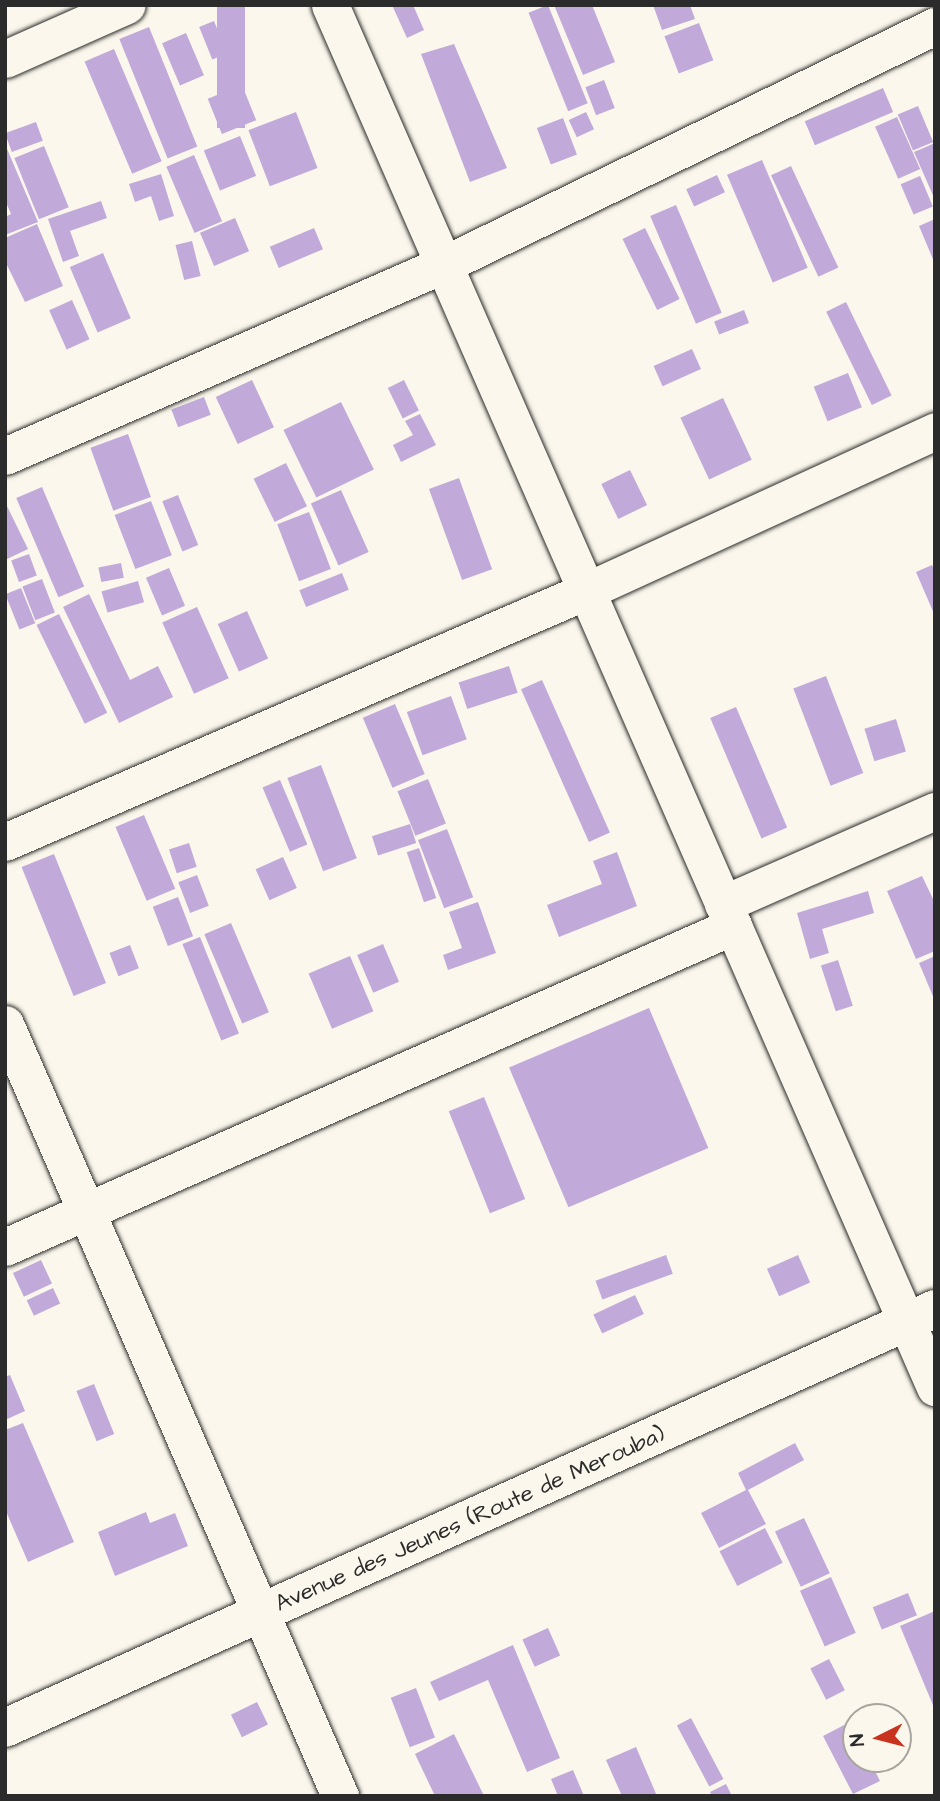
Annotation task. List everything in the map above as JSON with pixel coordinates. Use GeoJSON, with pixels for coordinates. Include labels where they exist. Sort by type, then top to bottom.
{"type":"FeatureCollection","features":[{"type":"Feature","properties":{"kind":"main road","name":"Avenue des Jeunes (Route de Merouba)"},"geometry":{"type":"LineString","coordinates":[[5,1728],[920,1316]]}},
{"type":"Feature","properties":{"kind":"street"},"geometry":{"type":"LineString","coordinates":[[5,59],[127,5]]}},
{"type":"Feature","properties":{"kind":"street"},"geometry":{"type":"LineString","coordinates":[[330,5],[728,915],[920,1316],[935,1387]]}},
{"type":"Feature","properties":{"kind":"street"},"geometry":{"type":"LineString","coordinates":[[5,456],[443,265],[935,26]]}},
{"type":"Feature","properties":{"kind":"street"},"geometry":{"type":"LineString","coordinates":[[5,842],[586,591],[935,431]]}},
{"type":"Feature","properties":{"kind":"street"},"geometry":{"type":"LineString","coordinates":[[5,1247],[86,1213],[728,915],[935,811]]}},
{"type":"Feature","properties":{"kind":"street"},"geometry":{"type":"LineString","coordinates":[[5,1024],[340,1796]]}},
{"type":"Feature","properties":{"kind":"building"},"geometry":{"type":"Polygon","coordinates":[[[217,5],[245,5],[245,128],[217,128],[217,5]]]}},
{"type":"Feature","properties":{"kind":"building"},"geometry":{"type":"Polygon","coordinates":[[[392,5],[413,5],[424,30],[407,38],[392,5]]]}},
{"type":"Feature","properties":{"kind":"building"},"geometry":{"type":"Polygon","coordinates":[[[548,5],[588,103],[568,111],[529,13],[548,5]]]}},
{"type":"Feature","properties":{"kind":"building"},"geometry":{"type":"Polygon","coordinates":[[[554,5],[592,5],[615,62],[583,75],[554,5]]]}},
{"type":"Feature","properties":{"kind":"building"},"geometry":{"type":"Polygon","coordinates":[[[653,5],[690,5],[695,19],[662,30],[653,5]]]}},
{"type":"Feature","properties":{"kind":"building"},"geometry":{"type":"Polygon","coordinates":[[[214,21],[227,53],[212,59],[199,27],[214,21]]]}},
{"type":"Feature","properties":{"kind":"building"},"geometry":{"type":"Polygon","coordinates":[[[699,23],[713,60],[679,74],[664,36],[699,23]]]}},
{"type":"Feature","properties":{"kind":"building"},"geometry":{"type":"Polygon","coordinates":[[[149,27],[197,147],[168,159],[119,39],[149,27]]]}},
{"type":"Feature","properties":{"kind":"building"},"geometry":{"type":"Polygon","coordinates":[[[186,33],[204,75],[180,86],[162,43],[186,33]]]}},
{"type":"Feature","properties":{"kind":"building"},"geometry":{"type":"Polygon","coordinates":[[[454,44],[507,168],[470,182],[421,54],[454,44]]]}},
{"type":"Feature","properties":{"kind":"building"},"geometry":{"type":"Polygon","coordinates":[[[114,49],[162,161],[132,174],[85,62],[114,49]]]}},
{"type":"Feature","properties":{"kind":"building"},"geometry":{"type":"Polygon","coordinates":[[[604,80],[615,108],[596,115],[585,87],[604,80]]]}},
{"type":"Feature","properties":{"kind":"building"},"geometry":{"type":"Polygon","coordinates":[[[242,85],[256,120],[222,134],[208,99],[242,85]]]}},
{"type":"Feature","properties":{"kind":"building"},"geometry":{"type":"Polygon","coordinates":[[[883,88],[893,112],[815,145],[805,121],[883,88]]]}},
{"type":"Feature","properties":{"kind":"building"},"geometry":{"type":"Polygon","coordinates":[[[918,106],[933,142],[913,150],[898,115],[918,106]]]}},
{"type":"Feature","properties":{"kind":"building"},"geometry":{"type":"Polygon","coordinates":[[[296,112],[318,168],[270,186],[248,130],[296,112]]]}},
{"type":"Feature","properties":{"kind":"building"},"geometry":{"type":"Polygon","coordinates":[[[586,112],[594,129],[577,137],[569,120],[586,112]]]}},
{"type":"Feature","properties":{"kind":"building"},"geometry":{"type":"Polygon","coordinates":[[[897,117],[920,169],[898,179],[875,127],[897,117]]]}},
{"type":"Feature","properties":{"kind":"building"},"geometry":{"type":"Polygon","coordinates":[[[563,118],[577,154],[551,164],[537,128],[563,118]]]}},
{"type":"Feature","properties":{"kind":"building"},"geometry":{"type":"Polygon","coordinates":[[[36,122],[43,141],[12,152],[5,133],[36,122]]]}},
{"type":"Feature","properties":{"kind":"building"},"geometry":{"type":"Polygon","coordinates":[[[240,136],[256,176],[220,190],[204,151],[240,136]]]}},
{"type":"Feature","properties":{"kind":"building"},"geometry":{"type":"Polygon","coordinates":[[[935,143],[935,200],[914,152],[935,143]]]}},
{"type":"Feature","properties":{"kind":"building"},"geometry":{"type":"Polygon","coordinates":[[[5,144],[38,222],[5,235],[5,217],[11,214],[5,200],[5,144]]]}},
{"type":"Feature","properties":{"kind":"building"},"geometry":{"type":"Polygon","coordinates":[[[44,146],[69,207],[39,219],[14,158],[44,146]]]}},
{"type":"Feature","properties":{"kind":"building"},"geometry":{"type":"Polygon","coordinates":[[[194,155],[222,221],[195,233],[166,167],[194,155]]]}},
{"type":"Feature","properties":{"kind":"building"},"geometry":{"type":"Polygon","coordinates":[[[762,160],[808,268],[773,283],[727,175],[762,160]]]}},
{"type":"Feature","properties":{"kind":"building"},"geometry":{"type":"Polygon","coordinates":[[[791,166],[838,268],[818,277],[771,175],[791,166]]]}},
{"type":"Feature","properties":{"kind":"building"},"geometry":{"type":"Polygon","coordinates":[[[161,174],[174,216],[159,221],[151,196],[135,202],[129,184],[161,174]]]}},
{"type":"Feature","properties":{"kind":"building"},"geometry":{"type":"Polygon","coordinates":[[[717,175],[725,192],[694,207],[686,189],[717,175]]]}},
{"type":"Feature","properties":{"kind":"building"},"geometry":{"type":"Polygon","coordinates":[[[920,176],[933,206],[914,215],[901,184],[920,176]]]}},
{"type":"Feature","properties":{"kind":"building"},"geometry":{"type":"Polygon","coordinates":[[[101,201],[107,218],[70,231],[79,256],[63,262],[48,219],[101,201]]]}},
{"type":"Feature","properties":{"kind":"building"},"geometry":{"type":"Polygon","coordinates":[[[676,205],[722,313],[696,324],[650,216],[676,205]]]}},
{"type":"Feature","properties":{"kind":"building"},"geometry":{"type":"Polygon","coordinates":[[[235,218],[249,251],[214,266],[200,233],[235,218]]]}},
{"type":"Feature","properties":{"kind":"building"},"geometry":{"type":"Polygon","coordinates":[[[935,219],[935,264],[919,226],[935,219]]]}},
{"type":"Feature","properties":{"kind":"building"},"geometry":{"type":"Polygon","coordinates":[[[37,224],[63,286],[25,302],[5,261],[5,238],[37,224]]]}},
{"type":"Feature","properties":{"kind":"building"},"geometry":{"type":"Polygon","coordinates":[[[314,228],[323,249],[279,268],[270,247],[314,228]]]}},
{"type":"Feature","properties":{"kind":"building"},"geometry":{"type":"Polygon","coordinates":[[[645,228],[680,299],[657,310],[623,239],[645,228]]]}},
{"type":"Feature","properties":{"kind":"building"},"geometry":{"type":"Polygon","coordinates":[[[192,241],[201,276],[184,280],[176,245],[192,241]]]}},
{"type":"Feature","properties":{"kind":"building"},"geometry":{"type":"Polygon","coordinates":[[[103,253],[131,318],[98,332],[70,267],[103,253]]]}},
{"type":"Feature","properties":{"kind":"building"},"geometry":{"type":"Polygon","coordinates":[[[72,300],[89,339],[67,349],[49,310],[72,300]]]}},
{"type":"Feature","properties":{"kind":"building"},"geometry":{"type":"Polygon","coordinates":[[[846,302],[892,395],[872,405],[826,312],[846,302]]]}},
{"type":"Feature","properties":{"kind":"building"},"geometry":{"type":"Polygon","coordinates":[[[744,310],[749,323],[719,335],[714,321],[744,310]]]}},
{"type":"Feature","properties":{"kind":"building"},"geometry":{"type":"Polygon","coordinates":[[[692,349],[701,369],[663,386],[654,366],[692,349]]]}},
{"type":"Feature","properties":{"kind":"building"},"geometry":{"type":"Polygon","coordinates":[[[848,373],[862,407],[828,421],[814,387],[848,373]]]}},
{"type":"Feature","properties":{"kind":"building"},"geometry":{"type":"Polygon","coordinates":[[[252,380],[274,427],[238,444],[216,397],[252,380]]]}},
{"type":"Feature","properties":{"kind":"building"},"geometry":{"type":"Polygon","coordinates":[[[404,380],[419,411],[403,418],[388,388],[404,380]]]}},
{"type":"Feature","properties":{"kind":"building"},"geometry":{"type":"Polygon","coordinates":[[[204,397],[211,415],[178,427],[171,410],[204,397]]]}},
{"type":"Feature","properties":{"kind":"building"},"geometry":{"type":"Polygon","coordinates":[[[723,398],[752,460],[709,479],[680,418],[723,398]]]}},
{"type":"Feature","properties":{"kind":"building"},"geometry":{"type":"Polygon","coordinates":[[[341,402],[374,469],[316,497],[283,430],[341,402]]]}},
{"type":"Feature","properties":{"kind":"building"},"geometry":{"type":"Polygon","coordinates":[[[420,414],[436,445],[401,462],[393,445],[413,435],[405,421],[420,414]]]}},
{"type":"Feature","properties":{"kind":"building"},"geometry":{"type":"Polygon","coordinates":[[[128,434],[151,497],[113,511],[90,448],[128,434]]]}},
{"type":"Feature","properties":{"kind":"building"},"geometry":{"type":"Polygon","coordinates":[[[286,463],[307,506],[275,522],[254,479],[286,463]]]}},
{"type":"Feature","properties":{"kind":"building"},"geometry":{"type":"Polygon","coordinates":[[[630,470],[647,505],[618,519],[601,484],[630,470]]]}},
{"type":"Feature","properties":{"kind":"building"},"geometry":{"type":"Polygon","coordinates":[[[459,478],[492,569],[462,580],[429,489],[459,478]]]}},
{"type":"Feature","properties":{"kind":"building"},"geometry":{"type":"Polygon","coordinates":[[[42,487],[84,586],[58,597],[16,498],[42,487]]]}},
{"type":"Feature","properties":{"kind":"building"},"geometry":{"type":"Polygon","coordinates":[[[341,490],[369,552],[339,566],[311,503],[341,490]]]}},
{"type":"Feature","properties":{"kind":"building"},"geometry":{"type":"Polygon","coordinates":[[[178,495],[198,545],[182,551],[162,501],[178,495]]]}},
{"type":"Feature","properties":{"kind":"building"},"geometry":{"type":"Polygon","coordinates":[[[151,501],[172,555],[135,569],[115,515],[151,501]]]}},
{"type":"Feature","properties":{"kind":"building"},"geometry":{"type":"Polygon","coordinates":[[[5,502],[28,549],[5,560],[5,502]]]}},
{"type":"Feature","properties":{"kind":"building"},"geometry":{"type":"Polygon","coordinates":[[[309,512],[331,569],[299,581],[277,524],[309,512]]]}},
{"type":"Feature","properties":{"kind":"building"},"geometry":{"type":"Polygon","coordinates":[[[29,554],[37,576],[19,582],[11,560],[29,554]]]}},
{"type":"Feature","properties":{"kind":"building"},"geometry":{"type":"Polygon","coordinates":[[[121,563],[124,578],[101,582],[98,567],[121,563]]]}},
{"type":"Feature","properties":{"kind":"building"},"geometry":{"type":"Polygon","coordinates":[[[932,565],[935,571],[935,616],[916,572],[932,565]]]}},
{"type":"Feature","properties":{"kind":"building"},"geometry":{"type":"Polygon","coordinates":[[[169,568],[185,606],[162,616],[146,578],[169,568]]]}},
{"type":"Feature","properties":{"kind":"building"},"geometry":{"type":"Polygon","coordinates":[[[342,573],[349,590],[306,607],[299,590],[342,573]]]}},
{"type":"Feature","properties":{"kind":"building"},"geometry":{"type":"Polygon","coordinates":[[[42,579],[55,613],[35,620],[22,587],[42,579]]]}},
{"type":"Feature","properties":{"kind":"building"},"geometry":{"type":"Polygon","coordinates":[[[138,581],[144,602],[108,613],[101,591],[138,581]]]}},
{"type":"Feature","properties":{"kind":"building"},"geometry":{"type":"Polygon","coordinates":[[[21,588],[35,623],[19,630],[5,594],[21,588]]]}},
{"type":"Feature","properties":{"kind":"building"},"geometry":{"type":"Polygon","coordinates":[[[89,594],[130,680],[158,666],[173,697],[119,723],[63,607],[89,594]]]}},
{"type":"Feature","properties":{"kind":"building"},"geometry":{"type":"Polygon","coordinates":[[[197,607],[229,678],[194,694],[162,622],[197,607]]]}},
{"type":"Feature","properties":{"kind":"building"},"geometry":{"type":"Polygon","coordinates":[[[247,611],[268,659],[239,672],[218,624],[247,611]]]}},
{"type":"Feature","properties":{"kind":"building"},"geometry":{"type":"Polygon","coordinates":[[[59,614],[107,713],[85,724],[37,625],[59,614]]]}},
{"type":"Feature","properties":{"kind":"building"},"geometry":{"type":"Polygon","coordinates":[[[509,666],[518,693],[467,709],[459,682],[509,666]]]}},
{"type":"Feature","properties":{"kind":"building"},"geometry":{"type":"Polygon","coordinates":[[[826,676],[863,773],[831,786],[793,689],[826,676]]]}},
{"type":"Feature","properties":{"kind":"building"},"geometry":{"type":"Polygon","coordinates":[[[542,680],[610,833],[589,842],[521,689],[542,680]]]}},
{"type":"Feature","properties":{"kind":"building"},"geometry":{"type":"Polygon","coordinates":[[[451,696],[467,739],[423,755],[407,712],[451,696]]]}},
{"type":"Feature","properties":{"kind":"building"},"geometry":{"type":"Polygon","coordinates":[[[395,704],[425,774],[392,788],[363,718],[395,704]]]}},
{"type":"Feature","properties":{"kind":"building"},"geometry":{"type":"Polygon","coordinates":[[[736,707],[787,828],[761,839],[710,718],[736,707]]]}},
{"type":"Feature","properties":{"kind":"building"},"geometry":{"type":"Polygon","coordinates":[[[896,719],[906,752],[874,761],[864,729],[896,719]]]}},
{"type":"Feature","properties":{"kind":"building"},"geometry":{"type":"Polygon","coordinates":[[[321,765],[357,858],[323,871],[287,778],[321,765]]]}},
{"type":"Feature","properties":{"kind":"building"},"geometry":{"type":"Polygon","coordinates":[[[428,779],[446,824],[415,836],[397,791],[428,779]]]}},
{"type":"Feature","properties":{"kind":"building"},"geometry":{"type":"Polygon","coordinates":[[[280,780],[307,844],[290,852],[263,787],[280,780]]]}},
{"type":"Feature","properties":{"kind":"building"},"geometry":{"type":"Polygon","coordinates":[[[144,815],[175,889],[147,901],[115,827],[144,815]]]}},
{"type":"Feature","properties":{"kind":"building"},"geometry":{"type":"Polygon","coordinates":[[[410,824],[416,843],[378,855],[372,836],[410,824]]]}},
{"type":"Feature","properties":{"kind":"building"},"geometry":{"type":"Polygon","coordinates":[[[447,829],[473,897],[444,908],[418,840],[447,829]]]}},
{"type":"Feature","properties":{"kind":"building"},"geometry":{"type":"Polygon","coordinates":[[[189,843],[197,867],[177,873],[169,849],[189,843]]]}},
{"type":"Feature","properties":{"kind":"building"},"geometry":{"type":"Polygon","coordinates":[[[419,848],[436,898],[424,902],[407,852],[419,848]]]}},
{"type":"Feature","properties":{"kind":"building"},"geometry":{"type":"Polygon","coordinates":[[[617,852],[637,906],[559,937],[547,905],[602,884],[593,861],[617,852]]]}},
{"type":"Feature","properties":{"kind":"building"},"geometry":{"type":"Polygon","coordinates":[[[54,854],[106,983],[74,996],[22,867],[54,854]]]}},
{"type":"Feature","properties":{"kind":"building"},"geometry":{"type":"Polygon","coordinates":[[[283,857],[297,888],[269,900],[256,869],[283,857]]]}},
{"type":"Feature","properties":{"kind":"building"},"geometry":{"type":"Polygon","coordinates":[[[197,875],[209,906],[190,913],[178,882],[197,875]]]}},
{"type":"Feature","properties":{"kind":"building"},"geometry":{"type":"Polygon","coordinates":[[[922,876],[935,903],[935,951],[916,959],[887,891],[922,876]]]}},
{"type":"Feature","properties":{"kind":"building"},"geometry":{"type":"Polygon","coordinates":[[[868,891],[874,913],[822,929],[829,953],[810,959],[797,913],[868,891]]]}},
{"type":"Feature","properties":{"kind":"building"},"geometry":{"type":"Polygon","coordinates":[[[178,897],[193,936],[168,946],[153,907],[178,897]]]}},
{"type":"Feature","properties":{"kind":"building"},"geometry":{"type":"Polygon","coordinates":[[[478,902],[496,953],[448,970],[443,955],[462,948],[449,912],[478,902]]]}},
{"type":"Feature","properties":{"kind":"building"},"geometry":{"type":"Polygon","coordinates":[[[231,923],[269,1012],[242,1024],[204,934],[231,923]]]}},
{"type":"Feature","properties":{"kind":"building"},"geometry":{"type":"Polygon","coordinates":[[[200,937],[239,1033],[221,1041],[182,944],[200,937]]]}},
{"type":"Feature","properties":{"kind":"building"},"geometry":{"type":"Polygon","coordinates":[[[383,944],[399,982],[373,993],[357,955],[383,944]]]}},
{"type":"Feature","properties":{"kind":"building"},"geometry":{"type":"Polygon","coordinates":[[[130,945],[139,968],[118,976],[109,953],[130,945]]]}},
{"type":"Feature","properties":{"kind":"building"},"geometry":{"type":"Polygon","coordinates":[[[350,956],[373,1011],[332,1029],[309,974],[350,956]]]}},
{"type":"Feature","properties":{"kind":"building"},"geometry":{"type":"Polygon","coordinates":[[[935,956],[935,1001],[919,963],[935,956]]]}},
{"type":"Feature","properties":{"kind":"building"},"geometry":{"type":"Polygon","coordinates":[[[838,960],[853,1006],[836,1011],[821,966],[838,960]]]}},
{"type":"Feature","properties":{"kind":"building"},"geometry":{"type":"Polygon","coordinates":[[[649,1008],[708,1148],[568,1207],[509,1067],[649,1008]]]}},
{"type":"Feature","properties":{"kind":"building"},"geometry":{"type":"Polygon","coordinates":[[[484,1097],[525,1199],[490,1213],[449,1111],[484,1097]]]}},
{"type":"Feature","properties":{"kind":"building"},"geometry":{"type":"Polygon","coordinates":[[[666,1255],[673,1274],[602,1299],[596,1281],[666,1255]]]}},
{"type":"Feature","properties":{"kind":"building"},"geometry":{"type":"Polygon","coordinates":[[[798,1255],[810,1282],[779,1296],[767,1269],[798,1255]]]}},
{"type":"Feature","properties":{"kind":"building"},"geometry":{"type":"Polygon","coordinates":[[[41,1260],[52,1284],[24,1297],[13,1273],[41,1260]]]}},
{"type":"Feature","properties":{"kind":"building"},"geometry":{"type":"Polygon","coordinates":[[[53,1288],[60,1303],[34,1316],[27,1300],[53,1288]]]}},
{"type":"Feature","properties":{"kind":"building"},"geometry":{"type":"Polygon","coordinates":[[[635,1295],[644,1314],[602,1333],[593,1314],[635,1295]]]}},
{"type":"Feature","properties":{"kind":"building"},"geometry":{"type":"Polygon","coordinates":[[[10,1375],[25,1411],[5,1420],[5,1377],[10,1375]]]}},
{"type":"Feature","properties":{"kind":"building"},"geometry":{"type":"Polygon","coordinates":[[[94,1384],[114,1434],[97,1441],[76,1391],[94,1384]]]}},
{"type":"Feature","properties":{"kind":"building"},"geometry":{"type":"Polygon","coordinates":[[[23,1423],[74,1542],[28,1562],[5,1509],[5,1430],[23,1423]]]}},
{"type":"Feature","properties":{"kind":"building"},"geometry":{"type":"Polygon","coordinates":[[[795,1443],[804,1460],[748,1490],[766,1524],[719,1548],[701,1513],[746,1490],[738,1473],[795,1443]]]}},
{"type":"Feature","properties":{"kind":"building"},"geometry":{"type":"Polygon","coordinates":[[[146,1512],[150,1523],[175,1513],[188,1546],[115,1576],[98,1532],[146,1512]]]}},
{"type":"Feature","properties":{"kind":"building"},"geometry":{"type":"Polygon","coordinates":[[[804,1518],[830,1573],[801,1587],[775,1532],[804,1518]]]}},
{"type":"Feature","properties":{"kind":"building"},"geometry":{"type":"Polygon","coordinates":[[[765,1528],[783,1563],[737,1586],[720,1551],[765,1528]]]}},
{"type":"Feature","properties":{"kind":"building"},"geometry":{"type":"Polygon","coordinates":[[[831,1577],[856,1633],[825,1647],[800,1591],[831,1577]]]}},
{"type":"Feature","properties":{"kind":"building"},"geometry":{"type":"Polygon","coordinates":[[[908,1593],[917,1615],[882,1629],[873,1607],[908,1593]]]}},
{"type":"Feature","properties":{"kind":"building"},"geometry":{"type":"Polygon","coordinates":[[[935,1611],[935,1710],[900,1626],[935,1611]]]}},
{"type":"Feature","properties":{"kind":"building"},"geometry":{"type":"Polygon","coordinates":[[[548,1628],[560,1655],[535,1667],[522,1639],[548,1628]]]}},
{"type":"Feature","properties":{"kind":"building"},"geometry":{"type":"Polygon","coordinates":[[[513,1645],[560,1758],[527,1772],[488,1680],[439,1701],[430,1682],[513,1645]]]}},
{"type":"Feature","properties":{"kind":"building"},"geometry":{"type":"Polygon","coordinates":[[[829,1659],[845,1690],[826,1700],[810,1669],[829,1659]]]}},
{"type":"Feature","properties":{"kind":"building"},"geometry":{"type":"Polygon","coordinates":[[[416,1688],[435,1737],[410,1747],[391,1698],[416,1688]]]}},
{"type":"Feature","properties":{"kind":"building"},"geometry":{"type":"Polygon","coordinates":[[[257,1702],[268,1724],[242,1737],[231,1715],[257,1702]]]}},
{"type":"Feature","properties":{"kind":"building"},"geometry":{"type":"Polygon","coordinates":[[[691,1718],[723,1779],[709,1786],[677,1726],[691,1718]]]}},
{"type":"Feature","properties":{"kind":"building"},"geometry":{"type":"Polygon","coordinates":[[[842,1726],[842,1773],[823,1736],[842,1726]]]}},
{"type":"Feature","properties":{"kind":"building"},"geometry":{"type":"Polygon","coordinates":[[[454,1734],[484,1796],[435,1796],[415,1754],[454,1734]]]}},
{"type":"Feature","properties":{"kind":"building"},"geometry":{"type":"Polygon","coordinates":[[[636,1747],[657,1796],[622,1796],[606,1760],[636,1747]]]}},
{"type":"Feature","properties":{"kind":"building"},"geometry":{"type":"Polygon","coordinates":[[[573,1770],[584,1796],[558,1796],[551,1779],[573,1770]]]}},
{"type":"Feature","properties":{"kind":"building"},"geometry":{"type":"Polygon","coordinates":[[[842,1773],[876,1773],[880,1781],[853,1794],[842,1773]]]}},
{"type":"Feature","properties":{"kind":"building"},"geometry":{"type":"Polygon","coordinates":[[[726,1784],[732,1796],[712,1796],[710,1792],[726,1784]]]}}]}
